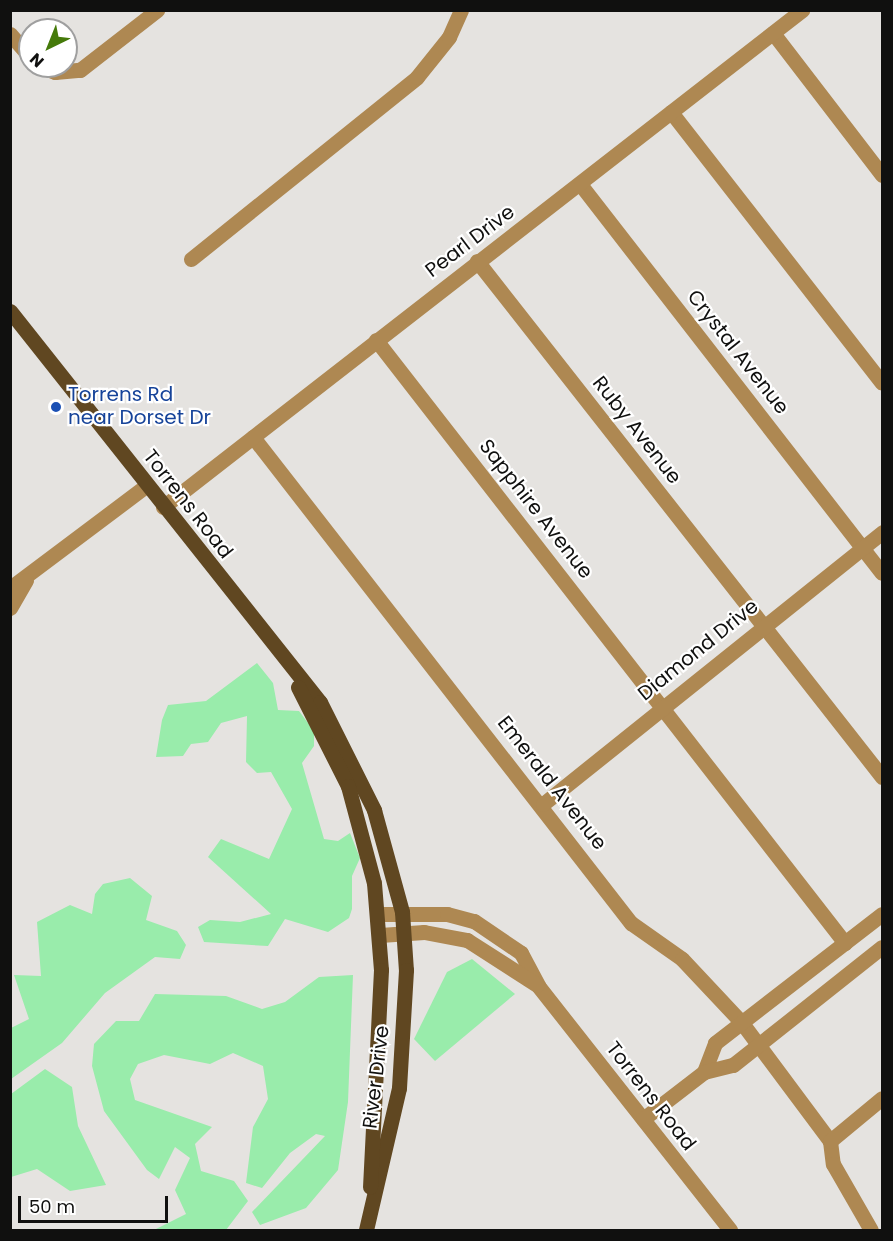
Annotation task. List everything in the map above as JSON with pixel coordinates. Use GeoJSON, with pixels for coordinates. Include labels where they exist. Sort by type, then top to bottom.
{"type":"FeatureCollection","features":[{"type":"Feature","properties":{"kind":"main road","name":"Torrens Road"},"geometry":{"type":"LineString","coordinates":[[10,311],[287,666],[320,702],[363,780],[402,912],[405,933]]}},
{"type":"Feature","properties":{"kind":"main road","name":"Torrens Road"},"geometry":{"type":"LineString","coordinates":[[287,666],[348,786],[378,914],[380,935]]}},
{"type":"Feature","properties":{"kind":"main road","name":"River Drive"},"geometry":{"type":"LineString","coordinates":[[367,1227],[399,1088],[405,933]]}},
{"type":"Feature","properties":{"kind":"main road","name":"River Drive"},"geometry":{"type":"LineString","coordinates":[[367,1227],[380,935]]}},
{"type":"Feature","properties":{"kind":"street"},"geometry":{"type":"LineString","coordinates":[[78,70],[157,10]]}},
{"type":"Feature","properties":{"kind":"street"},"geometry":{"type":"LineString","coordinates":[[191,260],[417,77],[449,38],[461,10]]}},
{"type":"Feature","properties":{"kind":"street","name":"Pearl Drive"},"geometry":{"type":"LineString","coordinates":[[163,507],[802,10]]}},
{"type":"Feature","properties":{"kind":"street"},"geometry":{"type":"LineString","coordinates":[[773,33],[882,175]]}},
{"type":"Feature","properties":{"kind":"street"},"geometry":{"type":"LineString","coordinates":[[671,112],[882,383]]}},
{"type":"Feature","properties":{"kind":"street","name":"Crystal Avenue"},"geometry":{"type":"LineString","coordinates":[[580,184],[882,573]]}},
{"type":"Feature","properties":{"kind":"street","name":"Ruby Avenue"},"geometry":{"type":"LineString","coordinates":[[477,261],[882,777]]}},
{"type":"Feature","properties":{"kind":"street","name":"Sapphire Avenue"},"geometry":{"type":"LineString","coordinates":[[376,340],[664,704],[845,943]]}},
{"type":"Feature","properties":{"kind":"street","name":"Emerald Avenue"},"geometry":{"type":"LineString","coordinates":[[253,437],[543,804],[631,923],[682,959],[742,1023],[830,1141]]}},
{"type":"Feature","properties":{"kind":"street"},"geometry":{"type":"LineString","coordinates":[[10,588],[26,580],[147,485]]}},
{"type":"Feature","properties":{"kind":"street","name":"Diamond Drive"},"geometry":{"type":"LineString","coordinates":[[543,804],[763,624],[882,532]]}},
{"type":"Feature","properties":{"kind":"street"},"geometry":{"type":"LineString","coordinates":[[10,608],[26,580]]}},
{"type":"Feature","properties":{"kind":"street","name":"Torrens Road"},"geometry":{"type":"LineString","coordinates":[[378,914],[402,912],[447,914],[490,930],[521,952],[539,987],[730,1230]]}},
{"type":"Feature","properties":{"kind":"street"},"geometry":{"type":"LineString","coordinates":[[704,1072],[716,1043],[882,914]]}},
{"type":"Feature","properties":{"kind":"street","name":"Torrens Road"},"geometry":{"type":"LineString","coordinates":[[380,935],[405,933],[467,940],[539,987]]}},
{"type":"Feature","properties":{"kind":"street"},"geometry":{"type":"LineString","coordinates":[[643,1119],[704,1072],[733,1065],[882,947]]}},
{"type":"Feature","properties":{"kind":"street"},"geometry":{"type":"LineString","coordinates":[[871,1230],[833,1164],[830,1141],[882,1098]]}},
{"type":"Feature","properties":{"kind":"green space"},"geometry":{"type":"Polygon","coordinates":[[[257,663],[273,683],[278,710],[299,711],[314,731],[314,746],[302,763],[324,839],[338,841],[350,833],[360,858],[352,876],[352,909],[349,918],[328,932],[285,919],[268,946],[204,942],[198,927],[210,920],[240,922],[271,914],[208,857],[221,839],[269,859],[292,809],[271,772],[257,773],[246,762],[247,716],[221,723],[208,742],[191,744],[183,756],[156,757],[162,720],[168,705],[206,701],[257,663]]]}},
{"type":"Feature","properties":{"kind":"green space"},"geometry":{"type":"Polygon","coordinates":[[[130,878],[152,896],[146,920],[177,931],[186,945],[180,959],[155,957],[105,993],[62,1043],[11,1079],[11,1028],[29,1019],[14,975],[41,976],[37,922],[70,905],[92,914],[95,894],[103,884],[130,878]]]}},
{"type":"Feature","properties":{"kind":"green space"},"geometry":{"type":"Polygon","coordinates":[[[472,959],[515,994],[435,1061],[414,1039],[447,972],[472,959]]]}},
{"type":"Feature","properties":{"kind":"green space"},"geometry":{"type":"Polygon","coordinates":[[[353,975],[348,1102],[338,1170],[306,1208],[260,1225],[252,1212],[325,1136],[316,1134],[290,1153],[262,1188],[246,1183],[253,1127],[268,1099],[263,1066],[233,1053],[210,1064],[164,1055],[138,1064],[130,1079],[135,1100],[212,1127],[195,1144],[201,1171],[234,1181],[248,1201],[226,1230],[154,1230],[186,1214],[175,1190],[190,1158],[175,1147],[159,1179],[147,1170],[104,1111],[92,1066],[94,1044],[116,1021],[139,1021],[155,994],[226,996],[262,1009],[285,1002],[319,977],[353,975]]]}},
{"type":"Feature","properties":{"kind":"green space"},"geometry":{"type":"Polygon","coordinates":[[[45,1069],[72,1087],[78,1126],[106,1185],[70,1191],[37,1169],[11,1177],[11,1094],[45,1069]]]}},
{"type":"Feature","properties":{"kind":"place","name":"Torrens Rd near Dorset Dr"},"geometry":{"type":"Point","coordinates":[56,407]}}]}
